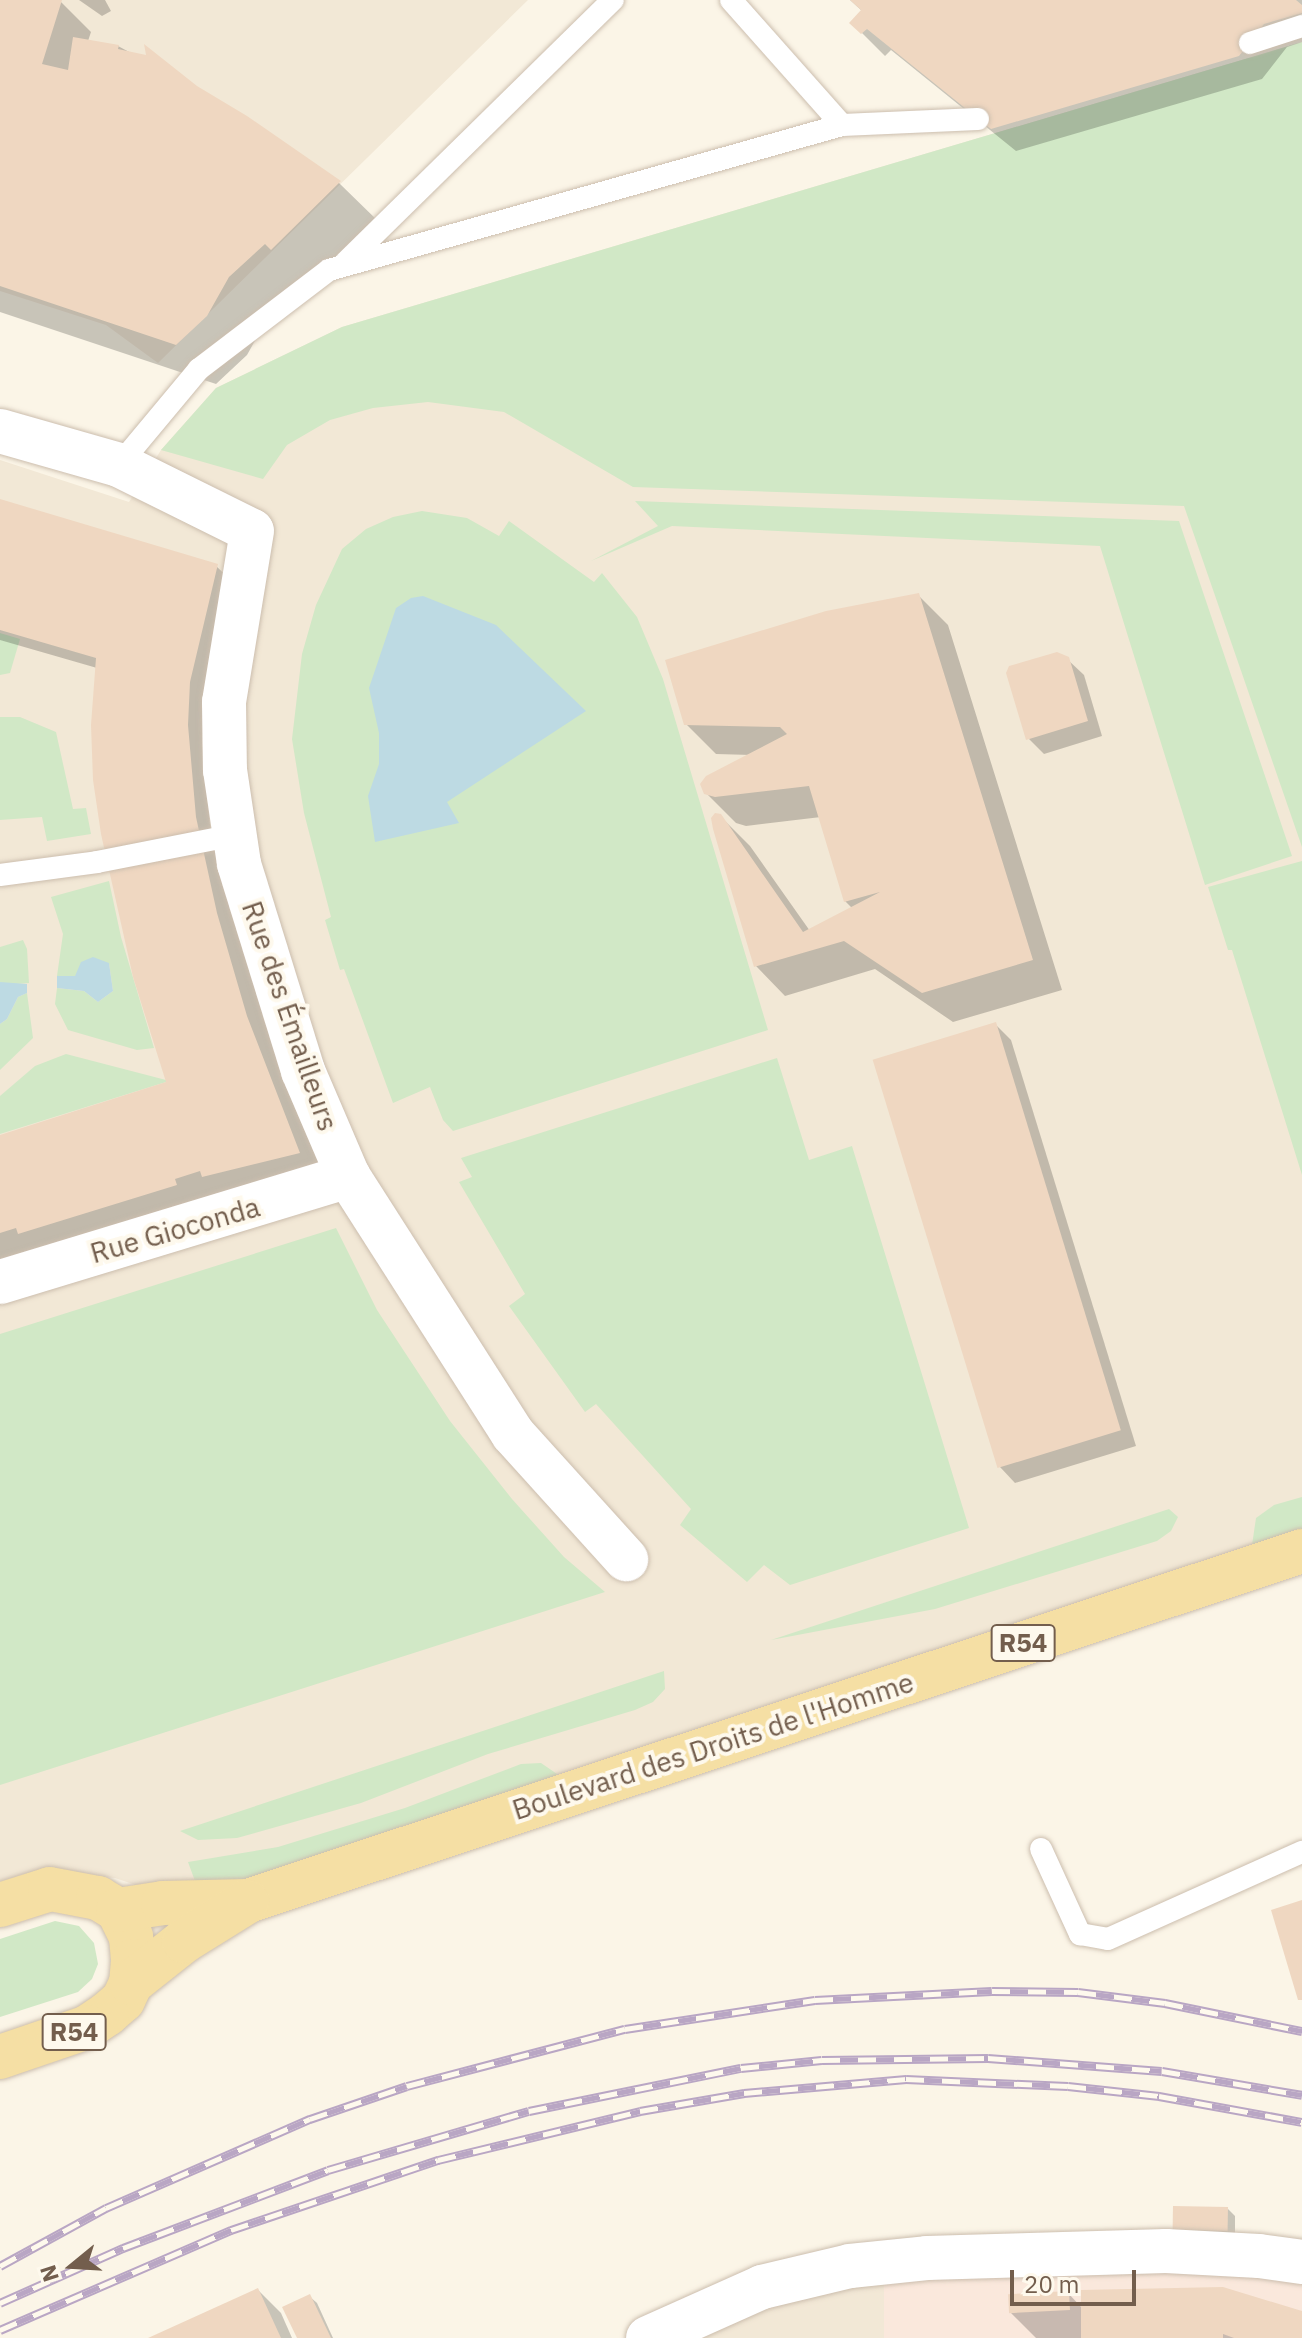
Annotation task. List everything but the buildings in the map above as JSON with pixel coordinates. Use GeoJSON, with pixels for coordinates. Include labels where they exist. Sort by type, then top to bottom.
{"type":"FeatureCollection","features":[{"type":"Feature","properties":{"kind":"main road","name":"Boulevard des Droits de l'Homme"},"geometry":{"type":"LineString","coordinates":[[118,1910],[163,1903],[248,1901],[1302,1551]]}},
{"type":"Feature","properties":{"kind":"main road"},"geometry":{"type":"LineString","coordinates":[[0,1905],[50,1889],[98,1898],[118,1910]]}},
{"type":"Feature","properties":{"kind":"main road","name":"R54"},"geometry":{"type":"LineString","coordinates":[[131,1983],[184,1941],[248,1901]]}},
{"type":"Feature","properties":{"kind":"main road","name":"R54"},"geometry":{"type":"LineString","coordinates":[[0,2057],[88,2027],[123,2000],[131,1983],[131,1937],[118,1910]]}},
{"type":"Feature","properties":{"kind":"street"},"geometry":{"type":"LineString","coordinates":[[0,431],[119,465]]}},
{"type":"Feature","properties":{"kind":"street","name":"Rue des Émailleurs"},"geometry":{"type":"LineString","coordinates":[[119,465],[252,531],[224,702],[225,770],[244,882],[303,1071],[348,1176],[513,1434],[626,1559]]}},
{"type":"Feature","properties":{"kind":"street","name":"Rue Gioconda"},"geometry":{"type":"LineString","coordinates":[[0,1282],[348,1176]]}},
{"type":"Feature","properties":{"kind":"street"},"geometry":{"type":"LineString","coordinates":[[648,2338],[762,2287],[850,2266],[927,2258],[1166,2251],[1259,2256],[1302,2262]]}},
{"type":"Feature","properties":{"kind":"lane"},"geometry":{"type":"LineString","coordinates":[[342,265],[613,0]]}},
{"type":"Feature","properties":{"kind":"lane"},"geometry":{"type":"LineString","coordinates":[[731,0],[842,125]]}},
{"type":"Feature","properties":{"kind":"lane"},"geometry":{"type":"LineString","coordinates":[[1250,43],[1302,26]]}},
{"type":"Feature","properties":{"kind":"lane"},"geometry":{"type":"LineString","coordinates":[[119,465],[199,369],[329,270],[842,125],[978,119]]}},
{"type":"Feature","properties":{"kind":"lane"},"geometry":{"type":"LineString","coordinates":[[0,875],[97,862],[235,835]]}},
{"type":"Feature","properties":{"kind":"lane"},"geometry":{"type":"LineString","coordinates":[[1041,1849],[1080,1934],[1108,1939],[1302,1852]]}},
{"type":"Feature","properties":{"kind":"shaded area"},"geometry":{"type":"Polygon","coordinates":[[[0,0],[528,0],[158,363],[106,325],[0,291],[0,0]]]}},
{"type":"Feature","properties":{"kind":"shaded area"},"geometry":{"type":"Polygon","coordinates":[[[1302,42],[1302,1534],[239,1883],[148,1889],[115,1878],[56,1873],[0,1881],[0,460],[129,502],[161,450],[216,388],[342,327],[1302,42]]]}},
{"type":"Feature","properties":{"kind":"shaded area"},"geometry":{"type":"Polygon","coordinates":[[[884,2262],[887,2338],[648,2338],[884,2262]]]}},
{"type":"Feature","properties":{"kind":"shaded area"},"geometry":{"type":"Polygon","coordinates":[[[884,2262],[1302,2262],[1302,2338],[884,2338],[884,2262]]]}},
{"type":"Feature","properties":{"kind":"green space"},"geometry":{"type":"Polygon","coordinates":[[[1302,42],[1302,847],[1184,506],[633,487],[504,412],[428,402],[373,408],[330,420],[287,445],[263,479],[161,450],[216,388],[342,327],[1302,42]]]}},
{"type":"Feature","properties":{"kind":"green space"},"geometry":{"type":"Polygon","coordinates":[[[635,501],[1179,521],[1292,856],[1205,885],[1100,546],[672,526],[591,561],[658,526],[635,501]]]}},
{"type":"Feature","properties":{"kind":"green space"},"geometry":{"type":"Polygon","coordinates":[[[422,511],[467,518],[499,536],[509,521],[594,582],[602,573],[637,617],[663,679],[768,1030],[453,1131],[443,1120],[430,1087],[393,1103],[344,969],[340,970],[325,920],[331,917],[304,813],[292,739],[302,654],[316,605],[342,549],[366,529],[393,517],[422,511]]]}},
{"type":"Feature","properties":{"kind":"green space"},"geometry":{"type":"Polygon","coordinates":[[[0,633],[20,639],[10,673],[0,675],[0,633]]]}},
{"type":"Feature","properties":{"kind":"green space"},"geometry":{"type":"Polygon","coordinates":[[[0,717],[20,717],[56,732],[73,809],[86,808],[91,834],[47,841],[42,817],[0,820],[0,717]]]}},
{"type":"Feature","properties":{"kind":"green space"},"geometry":{"type":"Polygon","coordinates":[[[1302,861],[1302,1175],[1232,950],[1228,950],[1208,887],[1302,861]]]}},
{"type":"Feature","properties":{"kind":"green space"},"geometry":{"type":"Polygon","coordinates":[[[109,881],[121,937],[154,1048],[137,1050],[68,1030],[55,1004],[57,988],[84,991],[98,1002],[113,991],[109,963],[75,976],[57,976],[63,934],[51,897],[109,881]]]}},
{"type":"Feature","properties":{"kind":"green space"},"geometry":{"type":"Polygon","coordinates":[[[23,940],[27,949],[29,983],[3,985],[0,982],[0,947],[23,940]]]}},
{"type":"Feature","properties":{"kind":"green space"},"geometry":{"type":"Polygon","coordinates":[[[27,993],[33,1038],[0,1070],[0,1024],[7,1019],[18,997],[27,993]]]}},
{"type":"Feature","properties":{"kind":"green space"},"geometry":{"type":"Polygon","coordinates":[[[66,1054],[166,1082],[0,1134],[0,1096],[35,1066],[66,1054]]]}},
{"type":"Feature","properties":{"kind":"green space"},"geometry":{"type":"Polygon","coordinates":[[[777,1058],[809,1160],[852,1146],[969,1528],[790,1585],[764,1565],[747,1582],[680,1525],[691,1509],[596,1404],[585,1412],[509,1306],[525,1294],[459,1182],[472,1177],[461,1158],[777,1058]]]}},
{"type":"Feature","properties":{"kind":"green space"},"geometry":{"type":"Polygon","coordinates":[[[336,1228],[377,1310],[450,1421],[512,1499],[564,1557],[605,1592],[0,1785],[0,1334],[336,1228]]]}},
{"type":"Feature","properties":{"kind":"green space"},"geometry":{"type":"Polygon","coordinates":[[[1302,1497],[1302,1534],[1251,1552],[1256,1518],[1274,1505],[1302,1497]]]}},
{"type":"Feature","properties":{"kind":"green space"},"geometry":{"type":"Polygon","coordinates":[[[1169,1509],[1178,1517],[1171,1531],[1157,1541],[935,1609],[771,1640],[1169,1509]]]}},
{"type":"Feature","properties":{"kind":"green space"},"geometry":{"type":"Polygon","coordinates":[[[664,1671],[665,1689],[653,1702],[635,1710],[488,1754],[361,1803],[237,1838],[198,1840],[180,1831],[664,1671]]]}},
{"type":"Feature","properties":{"kind":"green space"},"geometry":{"type":"Polygon","coordinates":[[[541,1763],[560,1776],[239,1883],[199,1892],[188,1862],[278,1847],[405,1808],[521,1764],[541,1763]]]}},
{"type":"Feature","properties":{"kind":"green space"},"geometry":{"type":"Polygon","coordinates":[[[55,1921],[79,1926],[94,1943],[98,1964],[92,1979],[78,1992],[0,2017],[0,1939],[55,1921]]]}},
{"type":"Feature","properties":{"kind":"water"},"geometry":{"type":"Polygon","coordinates":[[[423,596],[496,625],[586,711],[447,802],[459,823],[375,842],[368,796],[379,764],[379,733],[369,688],[396,608],[411,598],[423,596]]]}},
{"type":"Feature","properties":{"kind":"water"},"geometry":{"type":"Polygon","coordinates":[[[93,957],[109,963],[113,991],[98,1002],[84,991],[57,988],[57,976],[75,976],[81,962],[93,957]]]}},
{"type":"Feature","properties":{"kind":"water"},"geometry":{"type":"Polygon","coordinates":[[[0,982],[27,984],[27,993],[18,997],[7,1019],[0,1024],[0,982]]]}},
{"type":"Feature","properties":{"kind":"railway"},"geometry":{"type":"LineString","coordinates":[[0,2266],[106,2208],[310,2119],[407,2086],[625,2029],[815,2000],[992,1991],[1078,1992],[1165,2003],[1302,2031]]}},
{"type":"Feature","properties":{"kind":"railway"},"geometry":{"type":"LineString","coordinates":[[0,2303],[123,2248],[328,2170],[529,2111],[741,2068],[822,2060],[988,2058],[1162,2071],[1302,2095]]}},
{"type":"Feature","properties":{"kind":"railway"},"geometry":{"type":"LineString","coordinates":[[0,2330],[231,2230],[438,2160],[640,2111],[744,2093],[906,2079],[1068,2086],[1159,2096],[1302,2122]]}}]}
